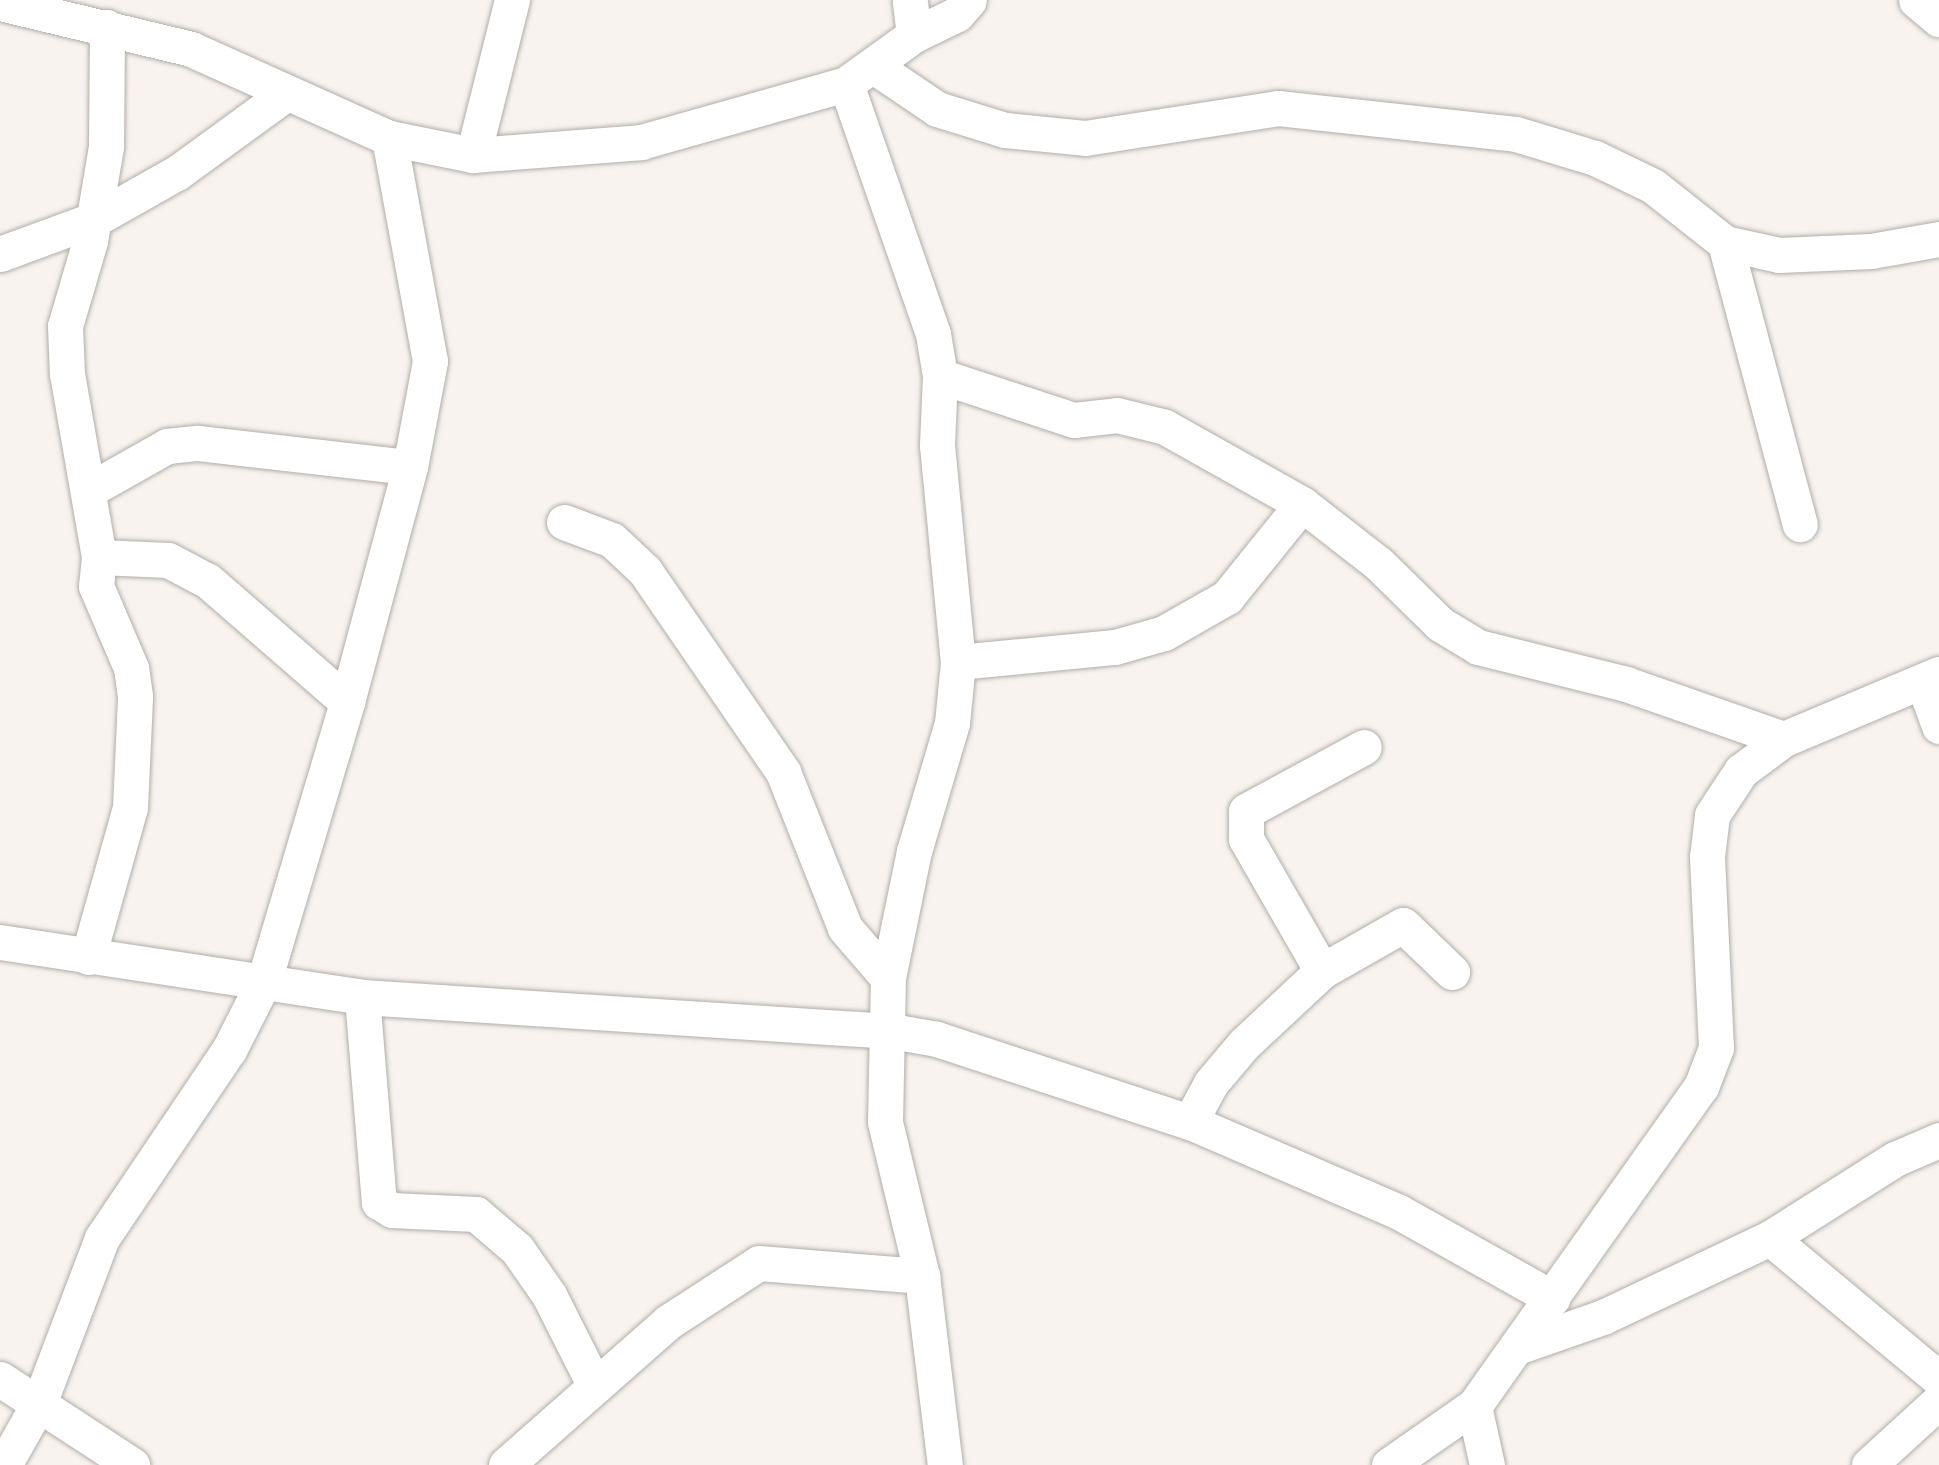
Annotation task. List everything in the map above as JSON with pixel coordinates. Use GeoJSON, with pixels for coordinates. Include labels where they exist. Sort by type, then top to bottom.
{"type":"FeatureCollection","features":[{"type":"Feature","properties":{"kind":"street"},"geometry":{"type":"LineString","coordinates":[[473,155],[512,0]]}},
{"type":"Feature","properties":{"kind":"street"},"geometry":{"type":"LineString","coordinates":[[0,3],[118,19],[284,95],[390,138],[473,155],[641,142],[860,76],[912,17],[957,14],[969,0]]}},
{"type":"Feature","properties":{"kind":"street"},"geometry":{"type":"LineString","coordinates":[[1916,0],[1939,18]]}},
{"type":"Feature","properties":{"kind":"street"},"geometry":{"type":"LineString","coordinates":[[88,957],[130,808],[135,696],[131,668],[96,586],[98,557],[89,490],[71,416],[65,326],[95,219],[118,19]]}},
{"type":"Feature","properties":{"kind":"street"},"geometry":{"type":"LineString","coordinates":[[860,76],[937,109],[1006,130],[1085,138],[1278,108],[1516,134],[1595,158],[1652,186],[1725,243],[1778,254],[1871,252],[1939,238]]}},
{"type":"Feature","properties":{"kind":"street"},"geometry":{"type":"LineString","coordinates":[[860,76],[932,334],[940,376],[936,445],[958,662],[952,723],[914,850],[888,978],[891,1031],[885,1122],[922,1276],[945,1465]]}},
{"type":"Feature","properties":{"kind":"street"},"geometry":{"type":"LineString","coordinates":[[0,254],[95,219],[178,172],[284,95]]}},
{"type":"Feature","properties":{"kind":"street"},"geometry":{"type":"LineString","coordinates":[[4,1465],[40,1401],[102,1238],[229,1050],[264,981],[346,702],[410,467],[430,360],[390,138]]}},
{"type":"Feature","properties":{"kind":"street"},"geometry":{"type":"LineString","coordinates":[[1725,243],[1800,524]]}},
{"type":"Feature","properties":{"kind":"street"},"geometry":{"type":"LineString","coordinates":[[940,376],[1074,420],[1137,416],[1225,456],[1302,504],[1380,564],[1440,624],[1478,647],[1626,684],[1784,739]]}},
{"type":"Feature","properties":{"kind":"street"},"geometry":{"type":"LineString","coordinates":[[89,490],[166,446],[198,443],[410,467]]}},
{"type":"Feature","properties":{"kind":"street"},"geometry":{"type":"LineString","coordinates":[[958,662],[1115,647],[1164,633],[1226,598],[1302,504]]}},
{"type":"Feature","properties":{"kind":"street"},"geometry":{"type":"LineString","coordinates":[[564,522],[612,540],[646,570],[783,772],[844,928],[888,978]]}},
{"type":"Feature","properties":{"kind":"street"},"geometry":{"type":"LineString","coordinates":[[98,557],[168,560],[208,581],[346,702]]}},
{"type":"Feature","properties":{"kind":"street"},"geometry":{"type":"LineString","coordinates":[[1389,1465],[1474,1406],[1701,1087],[1716,1048],[1719,1007],[1707,858],[1712,815],[1741,771],[1784,739],[1837,712],[1931,678],[1939,726]]}},
{"type":"Feature","properties":{"kind":"street"},"geometry":{"type":"LineString","coordinates":[[1322,971],[1242,824],[1255,800],[1364,747]]}},
{"type":"Feature","properties":{"kind":"street"},"geometry":{"type":"LineString","coordinates":[[1190,1122],[1211,1083],[1244,1044],[1322,971],[1403,925],[1452,972]]}},
{"type":"Feature","properties":{"kind":"street"},"geometry":{"type":"LineString","coordinates":[[0,942],[362,997],[891,1031],[937,1040],[1190,1122],[1399,1212],[1552,1298]]}},
{"type":"Feature","properties":{"kind":"street"},"geometry":{"type":"LineString","coordinates":[[362,997],[379,1202],[392,1210],[476,1214],[517,1248],[549,1295],[595,1386]]}},
{"type":"Feature","properties":{"kind":"street"},"geometry":{"type":"LineString","coordinates":[[1517,1347],[1604,1317],[1770,1238],[1895,1160],[1939,1140]]}},
{"type":"Feature","properties":{"kind":"street"},"geometry":{"type":"LineString","coordinates":[[1770,1238],[1939,1379]]}},
{"type":"Feature","properties":{"kind":"street"},"geometry":{"type":"LineString","coordinates":[[506,1465],[668,1322],[759,1264],[922,1276]]}},
{"type":"Feature","properties":{"kind":"street"},"geometry":{"type":"LineString","coordinates":[[0,1379],[40,1401],[132,1465]]}},
{"type":"Feature","properties":{"kind":"street"},"geometry":{"type":"LineString","coordinates":[[1869,1465],[1939,1401]]}},
{"type":"Feature","properties":{"kind":"street"},"geometry":{"type":"LineString","coordinates":[[1474,1406],[1487,1465]]}}]}
